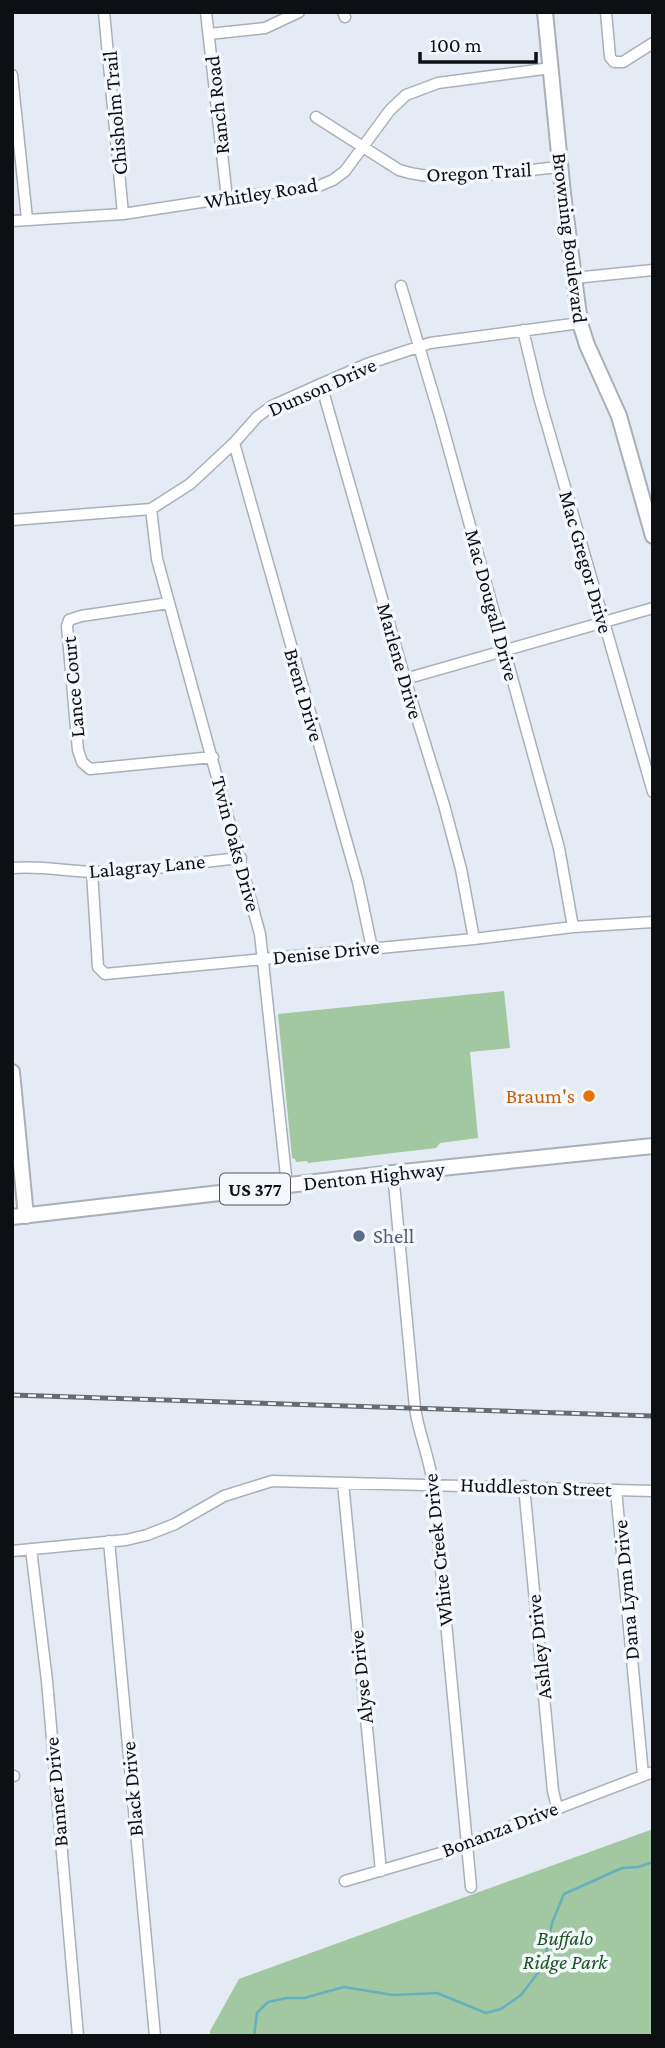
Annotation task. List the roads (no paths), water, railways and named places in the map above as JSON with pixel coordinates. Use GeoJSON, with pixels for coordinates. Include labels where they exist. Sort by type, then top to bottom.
{"type":"FeatureCollection","features":[{"type":"Feature","properties":{"kind":"street","name":"Chisholm Trail"},"geometry":{"type":"LineString","coordinates":[[104,12],[124,214]]}},
{"type":"Feature","properties":{"kind":"street","name":"Ranch Road"},"geometry":{"type":"LineString","coordinates":[[206,12],[227,198]]}},
{"type":"Feature","properties":{"kind":"street"},"geometry":{"type":"LineString","coordinates":[[209,34],[265,28],[299,12]]}},
{"type":"Feature","properties":{"kind":"street","name":"Browning Boulevard"},"geometry":{"type":"LineString","coordinates":[[545,12],[560,167],[580,323],[619,416],[653,536]]}},
{"type":"Feature","properties":{"kind":"street"},"geometry":{"type":"LineString","coordinates":[[606,12],[610,57],[614,62],[623,62],[653,43]]}},
{"type":"Feature","properties":{"kind":"street","name":"Whitley Road"},"geometry":{"type":"LineString","coordinates":[[12,221],[124,214],[227,198],[303,191],[324,185],[345,171],[390,110],[406,95],[438,83],[551,68]]}},
{"type":"Feature","properties":{"kind":"street"},"geometry":{"type":"LineString","coordinates":[[12,75],[27,219]]}},
{"type":"Feature","properties":{"kind":"street","name":"Oregon Trail"},"geometry":{"type":"LineString","coordinates":[[316,117],[399,170],[413,175],[443,177],[560,167]]}},
{"type":"Feature","properties":{"kind":"street"},"geometry":{"type":"LineString","coordinates":[[574,278],[653,270]]}},
{"type":"Feature","properties":{"kind":"street","name":"Mac Dougall Drive"},"geometry":{"type":"LineString","coordinates":[[401,286],[559,848],[573,927]]}},
{"type":"Feature","properties":{"kind":"street","name":"Dunson Drive"},"geometry":{"type":"LineString","coordinates":[[12,520],[151,509],[190,484],[234,443],[257,417],[272,406],[367,364],[419,346],[580,323]]}},
{"type":"Feature","properties":{"kind":"street","name":"Mac Gregor Drive"},"geometry":{"type":"LineString","coordinates":[[523,330],[539,397],[653,792]]}},
{"type":"Feature","properties":{"kind":"street","name":"Marlene Drive"},"geometry":{"type":"LineString","coordinates":[[321,384],[444,805],[461,869],[474,939]]}},
{"type":"Feature","properties":{"kind":"street","name":"Brent Drive"},"geometry":{"type":"LineString","coordinates":[[234,443],[358,882],[372,948]]}},
{"type":"Feature","properties":{"kind":"street","name":"Twin Oaks Drive"},"geometry":{"type":"LineString","coordinates":[[151,509],[157,559],[260,934],[287,1185]]}},
{"type":"Feature","properties":{"kind":"street","name":"Lance Court"},"geometry":{"type":"LineString","coordinates":[[169,603],[69,620],[67,626],[78,750],[82,762],[90,769],[213,757]]}},
{"type":"Feature","properties":{"kind":"street"},"geometry":{"type":"LineString","coordinates":[[405,679],[653,608]]}},
{"type":"Feature","properties":{"kind":"street","name":"Lalagray Lane"},"geometry":{"type":"LineString","coordinates":[[12,868],[46,866],[92,872],[241,858]]}},
{"type":"Feature","properties":{"kind":"street","name":"Denise Drive"},"geometry":{"type":"LineString","coordinates":[[92,872],[98,967],[105,974],[573,927],[653,922]]}},
{"type":"Feature","properties":{"kind":"street"},"geometry":{"type":"LineString","coordinates":[[12,1073],[19,1217]]}},
{"type":"Feature","properties":{"kind":"street","name":"Denton Highway"},"geometry":{"type":"LineString","coordinates":[[19,1217],[393,1173],[653,1146]]}},
{"type":"Feature","properties":{"kind":"street","name":"White Creek Drive"},"geometry":{"type":"LineString","coordinates":[[393,1173],[415,1408],[433,1485],[471,1886]]}},
{"type":"Feature","properties":{"kind":"street","name":"Huddleston Street"},"geometry":{"type":"LineString","coordinates":[[12,1551],[147,1535],[161,1531],[224,1496],[272,1481],[653,1491]]}},
{"type":"Feature","properties":{"kind":"street","name":"Alyse Drive"},"geometry":{"type":"LineString","coordinates":[[343,1483],[381,1871]]}},
{"type":"Feature","properties":{"kind":"street","name":"Ashley Drive"},"geometry":{"type":"LineString","coordinates":[[524,1486],[553,1791],[557,1807]]}},
{"type":"Feature","properties":{"kind":"street","name":"Dana Lynn Drive"},"geometry":{"type":"LineString","coordinates":[[616,1490],[648,1773]]}},
{"type":"Feature","properties":{"kind":"street","name":"Black Drive"},"geometry":{"type":"LineString","coordinates":[[109,1541],[155,2036]]}},
{"type":"Feature","properties":{"kind":"street","name":"Banner Drive"},"geometry":{"type":"LineString","coordinates":[[31,1549],[47,1681],[78,2036]]}},
{"type":"Feature","properties":{"kind":"street","name":"Bonanza Drive"},"geometry":{"type":"LineString","coordinates":[[345,1881],[467,1843],[648,1773]]}},
{"type":"Feature","properties":{"kind":"waterway"},"geometry":{"type":"LineString","coordinates":[[254,2036],[257,2013],[268,2002],[304,1998],[344,1987],[393,1995],[437,1993],[486,2013],[501,2009],[521,1995],[544,1965],[552,1923],[564,1894],[622,1868],[653,1862]]}},
{"type":"Feature","properties":{"kind":"railway"},"geometry":{"type":"LineString","coordinates":[[12,1395],[653,1416]]}},
{"type":"Feature","properties":{"kind":"place","name":"Braum's"},"geometry":{"type":"Point","coordinates":[589,1096]}},
{"type":"Feature","properties":{"kind":"place","name":"Shell"},"geometry":{"type":"Point","coordinates":[359,1236]}},
{"type":"Feature","properties":{"kind":"park label","name":"Buffalo Ridge Park"},"geometry":{"type":"Point","coordinates":[565,1950]}}]}
